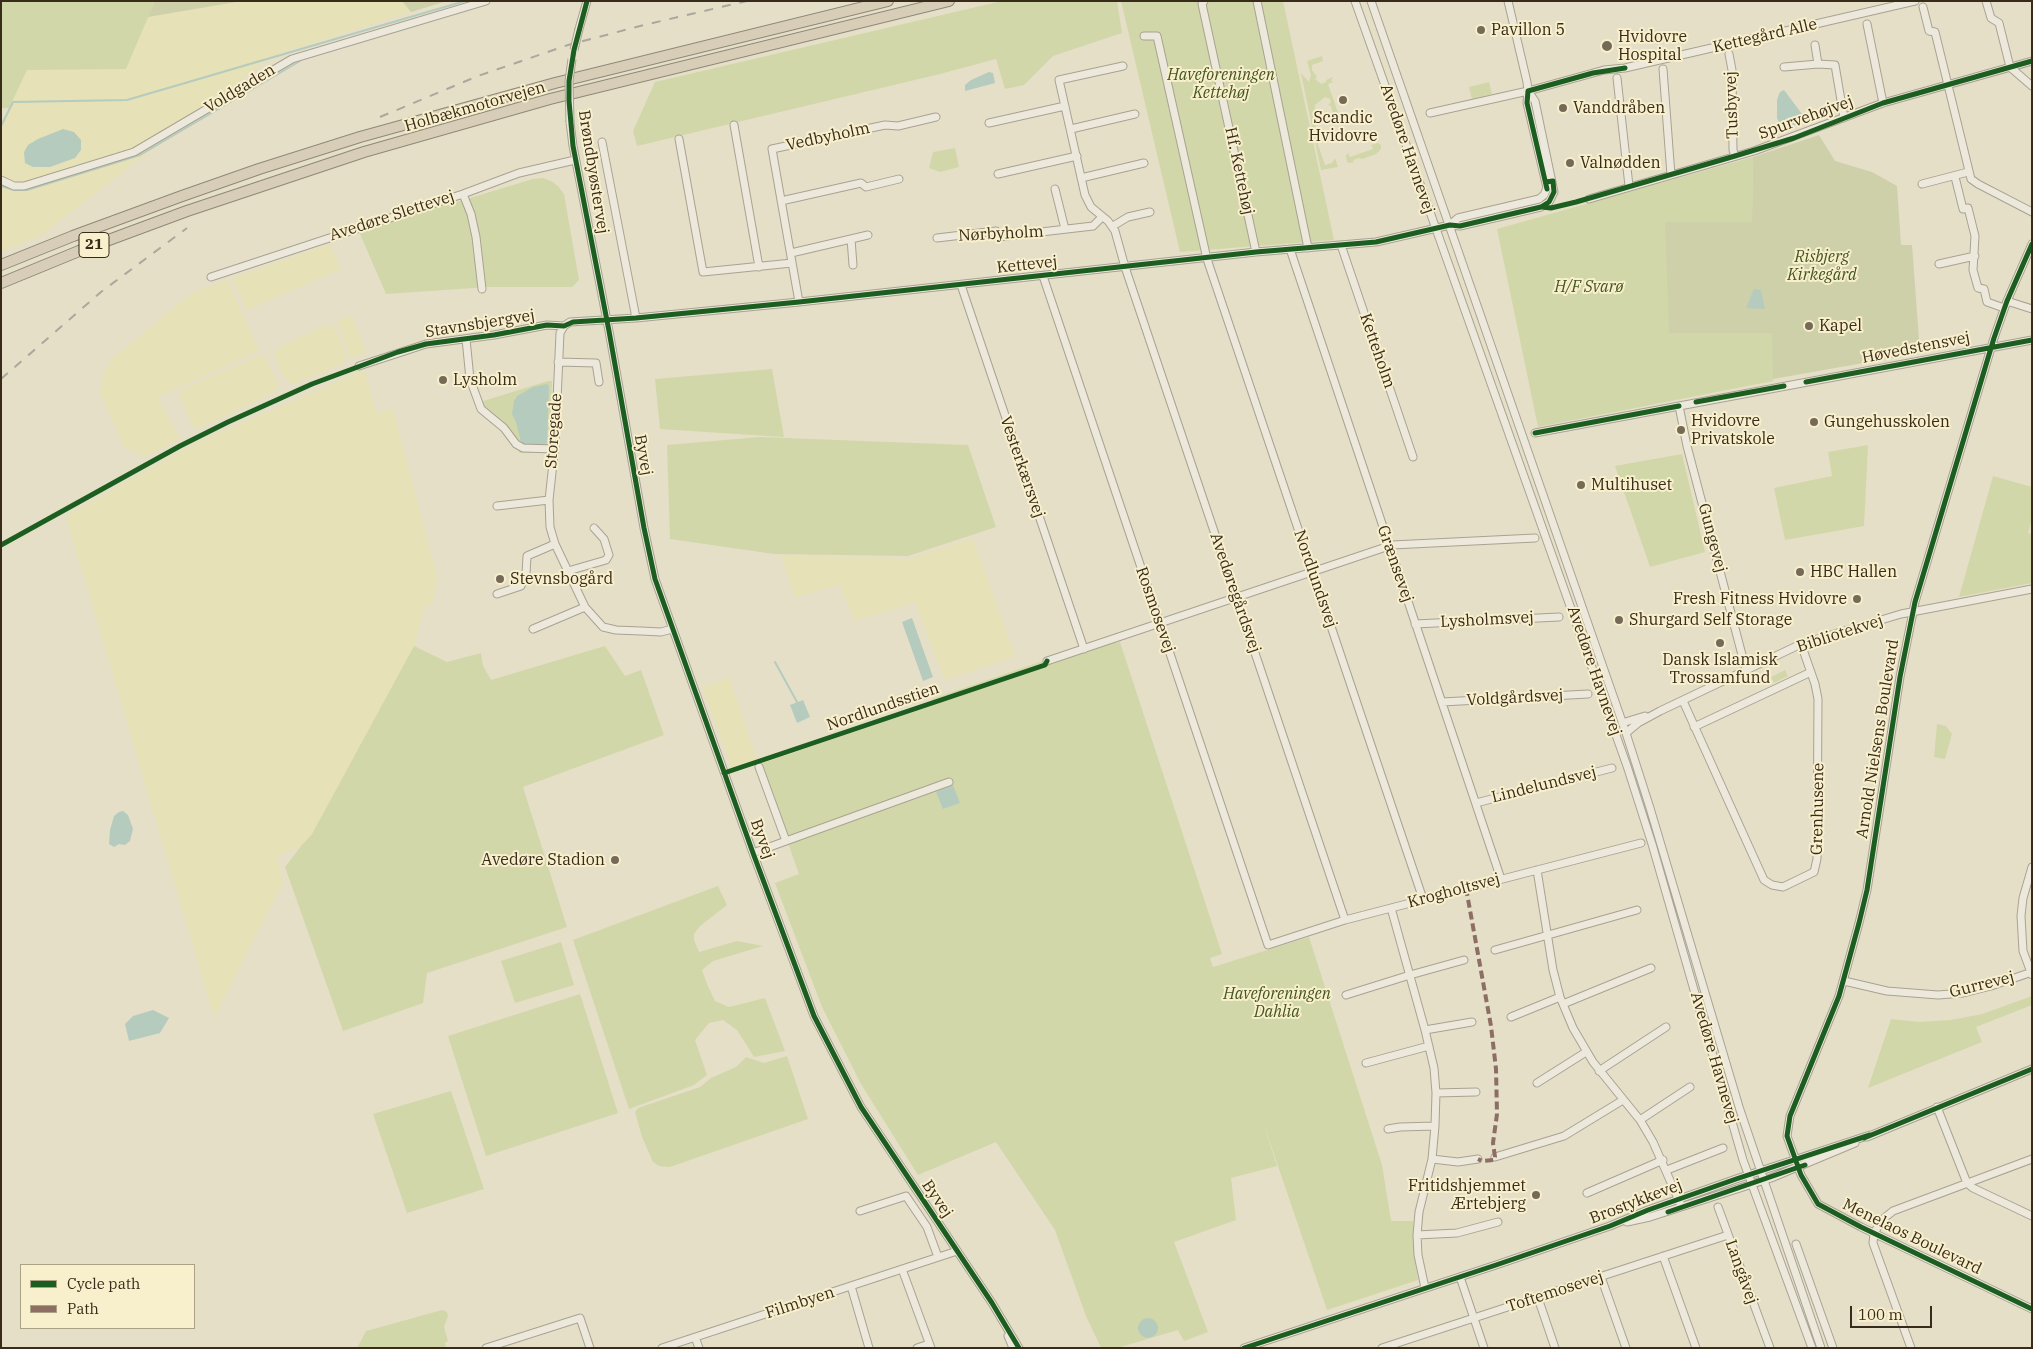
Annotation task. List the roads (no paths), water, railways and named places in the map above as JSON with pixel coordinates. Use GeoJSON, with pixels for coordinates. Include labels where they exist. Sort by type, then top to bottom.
{"type":"FeatureCollection","features":[{"type":"Feature","properties":{"kind":"highway","name":"Holbækmotorvejen"},"geometry":{"type":"LineString","coordinates":[[1,265],[73,236],[191,193],[360,137],[555,83],[888,1]]}},
{"type":"Feature","properties":{"kind":"highway","name":"Holbækmotorvejen"},"geometry":{"type":"LineString","coordinates":[[1,283],[187,210],[364,152],[550,99],[949,1]]}},
{"type":"Feature","properties":{"kind":"street","name":"Voldgaden"},"geometry":{"type":"LineString","coordinates":[[1,180],[14,186],[24,186],[134,152],[292,59],[486,1]]}},
{"type":"Feature","properties":{"kind":"street","name":"Brøndbyøstervej"},"geometry":{"type":"LineString","coordinates":[[587,1],[572,60],[569,88],[570,122],[575,160],[606,318]]}},
{"type":"Feature","properties":{"kind":"street","name":"Hf. Kettehøj"},"geometry":{"type":"LineString","coordinates":[[1204,1],[1202,4],[1256,252]]}},
{"type":"Feature","properties":{"kind":"street"},"geometry":{"type":"LineString","coordinates":[[1257,1],[1308,248]]}},
{"type":"Feature","properties":{"kind":"street","name":"Avedøre Havnevej"},"geometry":{"type":"LineString","coordinates":[[1355,1],[1627,766],[1652,844],[1729,1113],[1752,1184],[1812,1348]]}},
{"type":"Feature","properties":{"kind":"street","name":"Avedøre Havnevej"},"geometry":{"type":"LineString","coordinates":[[1371,1],[1626,733],[1653,816],[1716,1033],[1760,1171],[1822,1348]]}},
{"type":"Feature","properties":{"kind":"street"},"geometry":{"type":"LineString","coordinates":[[1450,225],[1460,226],[1541,207],[1552,198],[1554,192],[1535,102],[1528,91],[1508,1]]}},
{"type":"Feature","properties":{"kind":"street","name":"Kettegård Alle"},"geometry":{"type":"LineString","coordinates":[[1430,113],[1528,91],[1598,72],[1625,68],[1915,1]]}},
{"type":"Feature","properties":{"kind":"street"},"geometry":{"type":"LineString","coordinates":[[1986,1],[1991,18],[1999,23],[2010,67],[2032,86]]}},
{"type":"Feature","properties":{"kind":"street"},"geometry":{"type":"LineString","coordinates":[[1923,7],[1928,31],[1935,32],[1969,176],[1978,184],[2032,212]]}},
{"type":"Feature","properties":{"kind":"street"},"geometry":{"type":"LineString","coordinates":[[1867,24],[1883,104]]}},
{"type":"Feature","properties":{"kind":"street"},"geometry":{"type":"LineString","coordinates":[[1144,36],[1157,36],[1207,259]]}},
{"type":"Feature","properties":{"kind":"street"},"geometry":{"type":"LineString","coordinates":[[1784,67],[1818,64],[1814,45]]}},
{"type":"Feature","properties":{"kind":"street","name":"Tusbyvej"},"geometry":{"type":"LineString","coordinates":[[1729,54],[1732,70],[1735,156]]}},
{"type":"Feature","properties":{"kind":"street","name":"Spurvehøjvej"},"geometry":{"type":"LineString","coordinates":[[1589,199],[1794,138],[1883,104],[2032,61]]}},
{"type":"Feature","properties":{"kind":"street","name":"Spurvehøjvej"},"geometry":{"type":"LineString","coordinates":[[1818,64],[1835,66],[1844,118]]}},
{"type":"Feature","properties":{"kind":"street"},"geometry":{"type":"LineString","coordinates":[[1123,66],[1059,80],[1081,178],[1087,201],[1091,208],[1113,226],[1128,216],[1150,212]]}},
{"type":"Feature","properties":{"kind":"street"},"geometry":{"type":"LineString","coordinates":[[1664,69],[1671,174]]}},
{"type":"Feature","properties":{"kind":"street"},"geometry":{"type":"LineString","coordinates":[[1617,78],[1629,186]]}},
{"type":"Feature","properties":{"kind":"street"},"geometry":{"type":"LineString","coordinates":[[989,123],[1065,106]]}},
{"type":"Feature","properties":{"kind":"street"},"geometry":{"type":"LineString","coordinates":[[1071,129],[1135,114]]}},
{"type":"Feature","properties":{"kind":"street","name":"Vedbyholm"},"geometry":{"type":"LineString","coordinates":[[799,302],[772,149],[885,125],[898,126],[936,117]]}},
{"type":"Feature","properties":{"kind":"street"},"geometry":{"type":"LineString","coordinates":[[734,125],[759,267]]}},
{"type":"Feature","properties":{"kind":"street"},"geometry":{"type":"LineString","coordinates":[[679,138],[702,272],[792,263]]}},
{"type":"Feature","properties":{"kind":"street"},"geometry":{"type":"LineString","coordinates":[[602,142],[636,318]]}},
{"type":"Feature","properties":{"kind":"street"},"geometry":{"type":"LineString","coordinates":[[998,174],[1077,156]]}},
{"type":"Feature","properties":{"kind":"street","name":"Avedøre Slettevej"},"geometry":{"type":"LineString","coordinates":[[211,277],[463,194],[519,173],[575,160]]}},
{"type":"Feature","properties":{"kind":"street"},"geometry":{"type":"LineString","coordinates":[[1081,178],[1144,163]]}},
{"type":"Feature","properties":{"kind":"street"},"geometry":{"type":"LineString","coordinates":[[1922,184],[1955,176],[1969,176]]}},
{"type":"Feature","properties":{"kind":"street"},"geometry":{"type":"LineString","coordinates":[[1955,176],[1963,209],[1968,208],[1975,236],[1973,270],[1978,288],[1984,289],[1988,302],[2032,309]]}},
{"type":"Feature","properties":{"kind":"street"},"geometry":{"type":"LineString","coordinates":[[781,201],[861,183],[866,187],[899,179]]}},
{"type":"Feature","properties":{"kind":"street","name":"Nørbyholm"},"geometry":{"type":"LineString","coordinates":[[1055,189],[1064,229]]}},
{"type":"Feature","properties":{"kind":"street"},"geometry":{"type":"LineString","coordinates":[[463,194],[471,214],[476,237],[482,289]]}},
{"type":"Feature","properties":{"kind":"street","name":"Nørbyholm"},"geometry":{"type":"LineString","coordinates":[[937,238],[996,231],[998,237],[1093,226],[1102,216]]}},
{"type":"Feature","properties":{"kind":"street","name":"Kettevej"},"geometry":{"type":"LineString","coordinates":[[606,318],[636,318],[799,302],[1207,259],[1256,252],[1376,242],[1450,225]]}},
{"type":"Feature","properties":{"kind":"street","name":"Avedøregårdsvej"},"geometry":{"type":"LineString","coordinates":[[1113,226],[1125,267],[1345,920]]}},
{"type":"Feature","properties":{"kind":"street"},"geometry":{"type":"LineString","coordinates":[[791,253],[868,235]]}},
{"type":"Feature","properties":{"kind":"street"},"geometry":{"type":"LineString","coordinates":[[851,239],[853,266]]}},
{"type":"Feature","properties":{"kind":"street","name":"Arnold Nielsens Boulevard"},"geometry":{"type":"LineString","coordinates":[[1798,1168],[1788,1136],[1790,1116],[1844,981],[1867,890],[1900,677],[1913,612],[1991,347],[2006,304],[2029,258],[2032,244]]}},
{"type":"Feature","properties":{"kind":"street","name":"Ketteholm"},"geometry":{"type":"LineString","coordinates":[[1341,245],[1413,457]]}},
{"type":"Feature","properties":{"kind":"street","name":"Grænsevej"},"geometry":{"type":"LineString","coordinates":[[1290,249],[1502,879]]}},
{"type":"Feature","properties":{"kind":"street"},"geometry":{"type":"LineString","coordinates":[[1939,264],[1975,256]]}},
{"type":"Feature","properties":{"kind":"street","name":"Nordlundsvej"},"geometry":{"type":"LineString","coordinates":[[1207,259],[1423,899]]}},
{"type":"Feature","properties":{"kind":"street","name":"Rosmosevej"},"geometry":{"type":"LineString","coordinates":[[1043,276],[1268,945]]}},
{"type":"Feature","properties":{"kind":"street","name":"Vesterkærsvej"},"geometry":{"type":"LineString","coordinates":[[961,285],[1084,649]]}},
{"type":"Feature","properties":{"kind":"street","name":"Stavnsbjergvej"},"geometry":{"type":"LineString","coordinates":[[359,366],[426,344],[543,326],[564,326],[570,322],[606,318]]}},
{"type":"Feature","properties":{"kind":"street","name":"Byvej"},"geometry":{"type":"LineString","coordinates":[[606,318],[644,528],[655,578],[672,630],[814,1016],[861,1107],[992,1303],[1019,1348]]}},
{"type":"Feature","properties":{"kind":"street","name":"Storegade"},"geometry":{"type":"LineString","coordinates":[[564,326],[560,334],[554,449],[549,500],[550,527],[555,544],[585,607],[603,628],[609,630],[661,632],[672,630]]}},
{"type":"Feature","properties":{"kind":"street"},"geometry":{"type":"LineString","coordinates":[[466,339],[470,379],[481,409],[501,426],[516,444],[523,448],[554,449]]}},
{"type":"Feature","properties":{"kind":"street","name":"Høvedstensvej"},"geometry":{"type":"LineString","coordinates":[[1535,433],[2032,340]]}},
{"type":"Feature","properties":{"kind":"street"},"geometry":{"type":"LineString","coordinates":[[558,362],[596,363],[599,382]]}},
{"type":"Feature","properties":{"kind":"street","name":"Gungevej"},"geometry":{"type":"LineString","coordinates":[[1679,406],[1689,453],[1746,670]]}},
{"type":"Feature","properties":{"kind":"street"},"geometry":{"type":"LineString","coordinates":[[497,506],[549,500]]}},
{"type":"Feature","properties":{"kind":"street"},"geometry":{"type":"LineString","coordinates":[[568,571],[606,560],[609,555],[604,539],[594,528]]}},
{"type":"Feature","properties":{"kind":"street"},"geometry":{"type":"LineString","coordinates":[[1046,661],[1389,546],[1534,538]]}},
{"type":"Feature","properties":{"kind":"street"},"geometry":{"type":"LineString","coordinates":[[497,594],[521,586],[526,574],[527,556],[555,544]]}},
{"type":"Feature","properties":{"kind":"street","name":"Bibliotekvej"},"geometry":{"type":"LineString","coordinates":[[1626,733],[1638,723],[1660,711],[1801,644],[1913,612],[2032,590]]}},
{"type":"Feature","properties":{"kind":"street"},"geometry":{"type":"LineString","coordinates":[[532,629],[585,607]]}},
{"type":"Feature","properties":{"kind":"street","name":"Lysholmsvej"},"geometry":{"type":"LineString","coordinates":[[1415,624],[1559,617]]}},
{"type":"Feature","properties":{"kind":"street","name":"Grenhusene"},"geometry":{"type":"LineString","coordinates":[[1683,701],[1764,880],[1772,885],[1783,887],[1814,872],[1818,860],[1818,699],[1801,644]]}},
{"type":"Feature","properties":{"kind":"street"},"geometry":{"type":"LineString","coordinates":[[1694,727],[1811,672]]}},
{"type":"Feature","properties":{"kind":"street","name":"Voldgårdsvej"},"geometry":{"type":"LineString","coordinates":[[1442,702],[1588,694]]}},
{"type":"Feature","properties":{"kind":"street","name":"Bibliotekvej"},"geometry":{"type":"LineString","coordinates":[[1622,723],[1660,711]]}},
{"type":"Feature","properties":{"kind":"street","name":"Byvej"},"geometry":{"type":"LineString","coordinates":[[759,767],[786,841]]}},
{"type":"Feature","properties":{"kind":"street","name":"Lindelundsvej"},"geometry":{"type":"LineString","coordinates":[[1476,803],[1612,768]]}},
{"type":"Feature","properties":{"kind":"street","name":"Byvej"},"geometry":{"type":"LineString","coordinates":[[753,852],[949,782]]}},
{"type":"Feature","properties":{"kind":"street","name":"Krogholtsvej"},"geometry":{"type":"LineString","coordinates":[[1268,945],[1345,920],[1641,843]]}},
{"type":"Feature","properties":{"kind":"street"},"geometry":{"type":"LineString","coordinates":[[2031,973],[2023,951],[2021,916],[2023,898],[2032,867]]}},
{"type":"Feature","properties":{"kind":"street"},"geometry":{"type":"LineString","coordinates":[[1537,870],[1553,970],[1562,1000],[1586,1052],[1599,1071],[1640,1120],[1663,1160],[1682,1207]]}},
{"type":"Feature","properties":{"kind":"street"},"geometry":{"type":"LineString","coordinates":[[1391,908],[1429,1046],[1436,1093],[1432,1159],[1419,1212],[1417,1234],[1418,1255],[1425,1288]]}},
{"type":"Feature","properties":{"kind":"street"},"geometry":{"type":"LineString","coordinates":[[1495,950],[1637,910]]}},
{"type":"Feature","properties":{"kind":"street"},"geometry":{"type":"LineString","coordinates":[[1346,995],[1464,960]]}},
{"type":"Feature","properties":{"kind":"street"},"geometry":{"type":"LineString","coordinates":[[1511,1017],[1651,968]]}},
{"type":"Feature","properties":{"kind":"street","name":"Gurrevej"},"geometry":{"type":"LineString","coordinates":[[1844,981],[1887,991],[1938,995],[1991,986],[2031,973]]}},
{"type":"Feature","properties":{"kind":"street"},"geometry":{"type":"LineString","coordinates":[[1425,1030],[1472,1022]]}},
{"type":"Feature","properties":{"kind":"street"},"geometry":{"type":"LineString","coordinates":[[1599,1071],[1666,1027]]}},
{"type":"Feature","properties":{"kind":"street"},"geometry":{"type":"LineString","coordinates":[[1366,1063],[1429,1046]]}},
{"type":"Feature","properties":{"kind":"street"},"geometry":{"type":"LineString","coordinates":[[1537,1083],[1586,1052]]}},
{"type":"Feature","properties":{"kind":"street","name":"Brostykkevej"},"geometry":{"type":"LineString","coordinates":[[1610,1226],[1682,1207],[1764,1181],[1798,1168],[1870,1135],[2032,1069]]}},
{"type":"Feature","properties":{"kind":"street"},"geometry":{"type":"LineString","coordinates":[[1640,1120],[1690,1087]]}},
{"type":"Feature","properties":{"kind":"street"},"geometry":{"type":"LineString","coordinates":[[1436,1093],[1476,1092]]}},
{"type":"Feature","properties":{"kind":"street"},"geometry":{"type":"LineString","coordinates":[[1495,1157],[1564,1136],[1623,1100]]}},
{"type":"Feature","properties":{"kind":"street"},"geometry":{"type":"LineString","coordinates":[[1937,1108],[1967,1183],[1973,1188],[2032,1216]]}},
{"type":"Feature","properties":{"kind":"street"},"geometry":{"type":"LineString","coordinates":[[1388,1129],[1435,1126]]}},
{"type":"Feature","properties":{"kind":"street","name":"Brostykkevej"},"geometry":{"type":"LineString","coordinates":[[1244,1348],[1610,1226],[1679,1199],[1870,1135]]}},
{"type":"Feature","properties":{"kind":"street"},"geometry":{"type":"LineString","coordinates":[[1667,1170],[1723,1148]]}},
{"type":"Feature","properties":{"kind":"street"},"geometry":{"type":"LineString","coordinates":[[1432,1159],[1458,1162],[1478,1159]]}},
{"type":"Feature","properties":{"kind":"street"},"geometry":{"type":"LineString","coordinates":[[1911,1348],[1873,1243],[1874,1233],[1883,1219],[1893,1211],[2032,1159]]}},
{"type":"Feature","properties":{"kind":"street"},"geometry":{"type":"LineString","coordinates":[[1587,1193],[1663,1160]]}},
{"type":"Feature","properties":{"kind":"street","name":"Menelaos Boulevard"},"geometry":{"type":"LineString","coordinates":[[1798,1168],[1818,1204],[2032,1309]]}},
{"type":"Feature","properties":{"kind":"street"},"geometry":{"type":"LineString","coordinates":[[860,1211],[906,1196],[927,1227],[938,1258]]}},
{"type":"Feature","properties":{"kind":"street","name":"Langåvej"},"geometry":{"type":"LineString","coordinates":[[1718,1207],[1770,1348]]}},
{"type":"Feature","properties":{"kind":"street"},"geometry":{"type":"LineString","coordinates":[[1417,1234],[1457,1233],[1498,1222]]}},
{"type":"Feature","properties":{"kind":"street","name":"Toftemosevej"},"geometry":{"type":"LineString","coordinates":[[1382,1348],[1397,1345],[1728,1235]]}},
{"type":"Feature","properties":{"kind":"street"},"geometry":{"type":"LineString","coordinates":[[1796,1244],[1834,1348]]}},
{"type":"Feature","properties":{"kind":"street","name":"Filmbyen"},"geometry":{"type":"LineString","coordinates":[[662,1348],[957,1251]]}},
{"type":"Feature","properties":{"kind":"street"},"geometry":{"type":"LineString","coordinates":[[1663,1256],[1696,1348]]}},
{"type":"Feature","properties":{"kind":"street"},"geometry":{"type":"LineString","coordinates":[[902,1269],[930,1346],[917,1348]]}},
{"type":"Feature","properties":{"kind":"street"},"geometry":{"type":"LineString","coordinates":[[1460,1277],[1484,1348]]}},
{"type":"Feature","properties":{"kind":"street"},"geometry":{"type":"LineString","coordinates":[[1601,1277],[1626,1348]]}},
{"type":"Feature","properties":{"kind":"street"},"geometry":{"type":"LineString","coordinates":[[851,1286],[869,1348]]}},
{"type":"Feature","properties":{"kind":"street"},"geometry":{"type":"LineString","coordinates":[[1538,1298],[1555,1348]]}},
{"type":"Feature","properties":{"kind":"street"},"geometry":{"type":"LineString","coordinates":[[486,1348],[580,1318],[590,1348]]}},
{"type":"Feature","properties":{"kind":"street","name":"Byvej"},"geometry":{"type":"LineString","coordinates":[[1004,1324],[1013,1348]]}},
{"type":"Feature","properties":{"kind":"street"},"geometry":{"type":"LineString","coordinates":[[696,1337],[699,1348]]}},
{"type":"Feature","properties":{"kind":"waterway"},"geometry":{"type":"LineString","coordinates":[[1,126],[13,102],[127,100],[465,1]]}},
{"type":"Feature","properties":{"kind":"waterway"},"geometry":{"type":"LineString","coordinates":[[1,186],[14,190],[27,190],[140,155],[300,61]]}},
{"type":"Feature","properties":{"kind":"waterway"},"geometry":{"type":"LineString","coordinates":[[775,662],[797,702]]}},
{"type":"Feature","properties":{"kind":"railway"},"geometry":{"type":"LineString","coordinates":[[380,117],[478,76],[568,45],[747,1]]}},
{"type":"Feature","properties":{"kind":"railway"},"geometry":{"type":"LineString","coordinates":[[1,379],[101,292],[187,228]]}},
{"type":"Feature","properties":{"kind":"place","name":"Pavillon 5"},"geometry":{"type":"Point","coordinates":[1481,30]}},
{"type":"Feature","properties":{"kind":"place","name":"Hvidovre Hospital"},"geometry":{"type":"Point","coordinates":[1607,46]}},
{"type":"Feature","properties":{"kind":"place","name":"Scandic Hvidovre"},"geometry":{"type":"Point","coordinates":[1343,100]}},
{"type":"Feature","properties":{"kind":"place","name":"Vanddråben"},"geometry":{"type":"Point","coordinates":[1563,108]}},
{"type":"Feature","properties":{"kind":"place","name":"Valnødden"},"geometry":{"type":"Point","coordinates":[1570,163]}},
{"type":"Feature","properties":{"kind":"place","name":"Kapel"},"geometry":{"type":"Point","coordinates":[1809,326]}},
{"type":"Feature","properties":{"kind":"place","name":"Lysholm"},"geometry":{"type":"Point","coordinates":[443,380]}},
{"type":"Feature","properties":{"kind":"place","name":"Gungehusskolen"},"geometry":{"type":"Point","coordinates":[1814,422]}},
{"type":"Feature","properties":{"kind":"place","name":"Hvidovre Privatskole"},"geometry":{"type":"Point","coordinates":[1681,430]}},
{"type":"Feature","properties":{"kind":"place","name":"Multihuset"},"geometry":{"type":"Point","coordinates":[1581,485]}},
{"type":"Feature","properties":{"kind":"place","name":"HBC Hallen"},"geometry":{"type":"Point","coordinates":[1800,572]}},
{"type":"Feature","properties":{"kind":"place","name":"Stevnsbogård"},"geometry":{"type":"Point","coordinates":[500,579]}},
{"type":"Feature","properties":{"kind":"place","name":"Fresh Fitness Hvidovre"},"geometry":{"type":"Point","coordinates":[1857,599]}},
{"type":"Feature","properties":{"kind":"place","name":"Shurgard Self Storage"},"geometry":{"type":"Point","coordinates":[1619,620]}},
{"type":"Feature","properties":{"kind":"place","name":"Dansk Islamisk Trossamfund"},"geometry":{"type":"Point","coordinates":[1720,643]}},
{"type":"Feature","properties":{"kind":"place","name":"Avedøre Stadion"},"geometry":{"type":"Point","coordinates":[615,860]}},
{"type":"Feature","properties":{"kind":"place","name":"Fritidshjemmet Ærtebjerg"},"geometry":{"type":"Point","coordinates":[1536,1195]}},
{"type":"Feature","properties":{"kind":"park label","name":"Haveforeningen Kettehøj"},"geometry":{"type":"Point","coordinates":[1221,84]}},
{"type":"Feature","properties":{"kind":"park label","name":"Risbjerg Kirkegård"},"geometry":{"type":"Point","coordinates":[1822,266]}},
{"type":"Feature","properties":{"kind":"park label","name":"H/F Svarø"},"geometry":{"type":"Point","coordinates":[1589,287]}},
{"type":"Feature","properties":{"kind":"park label","name":"Haveforeningen Dahlia"},"geometry":{"type":"Point","coordinates":[1277,1003]}}]}
